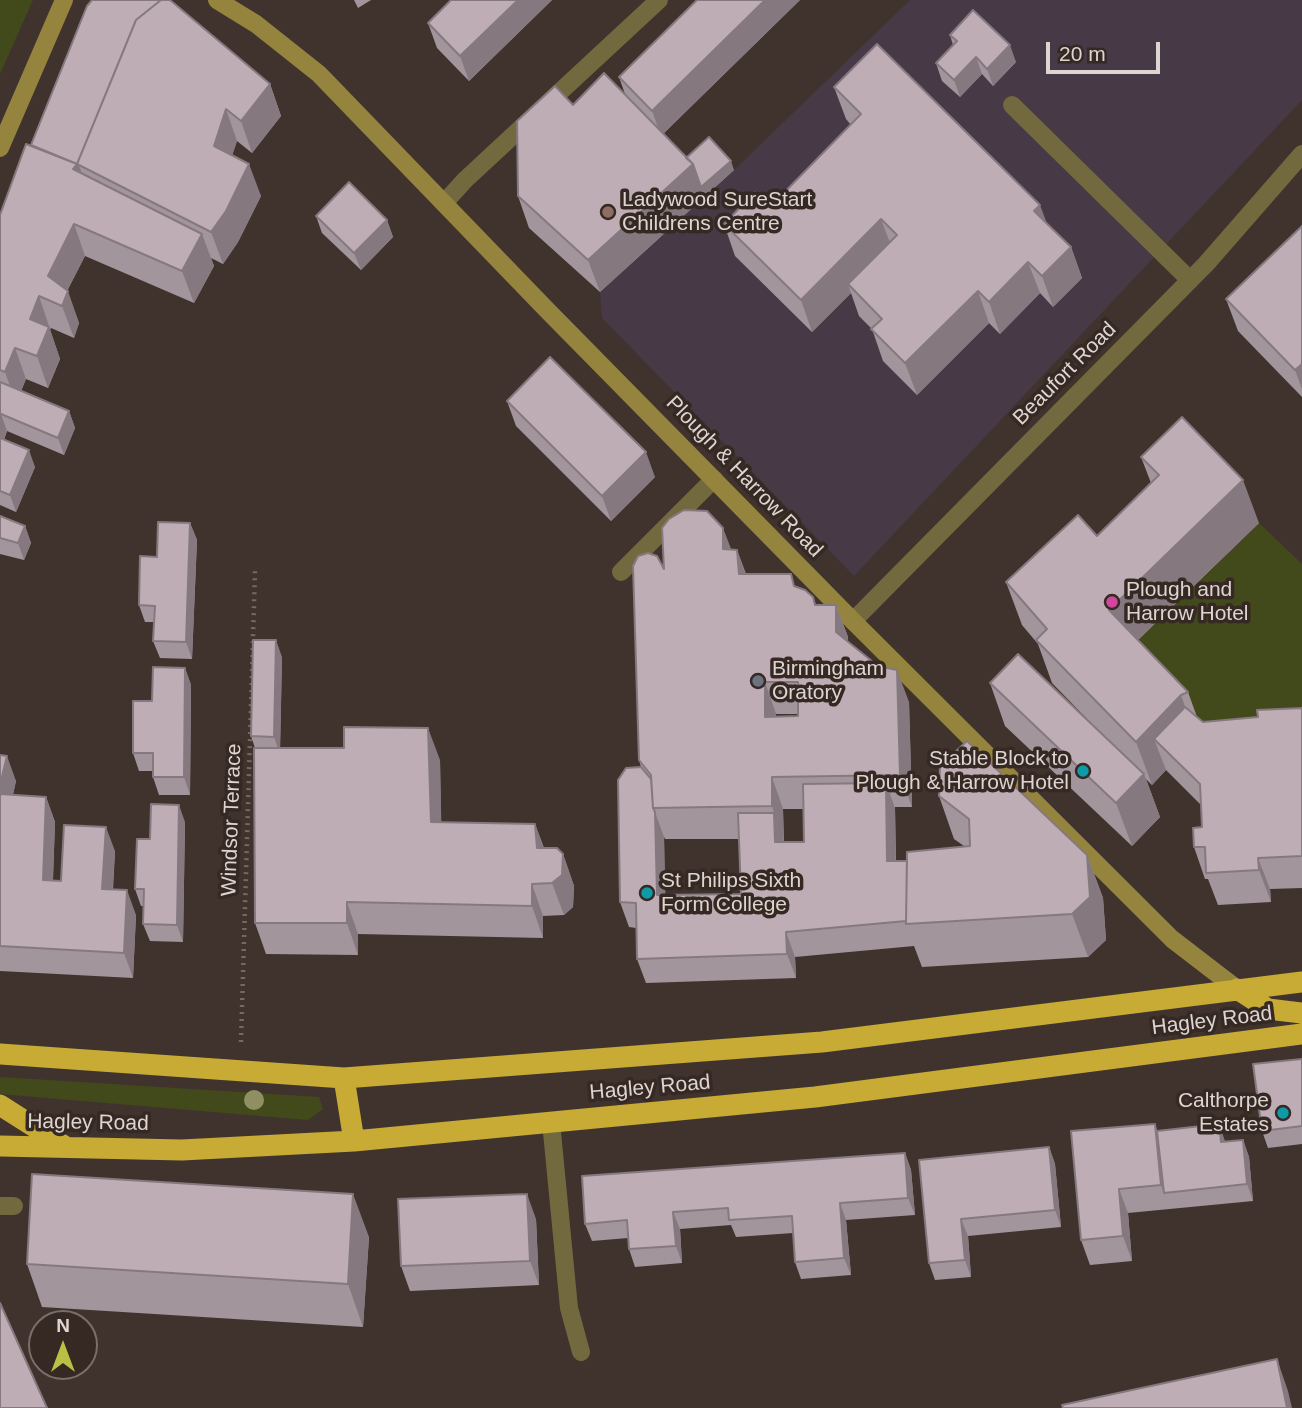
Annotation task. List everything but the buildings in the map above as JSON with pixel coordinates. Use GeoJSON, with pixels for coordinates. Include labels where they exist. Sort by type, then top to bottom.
{"type":"FeatureCollection","features":[{"type":"Feature","properties":{"kind":"highway","name":"Hagley Road"},"geometry":{"type":"LineString","coordinates":[[0,1054],[344,1078],[822,1042],[1302,982]]}},
{"type":"Feature","properties":{"kind":"highway"},"geometry":{"type":"LineString","coordinates":[[1237,989],[1268,1009],[1302,1013]]}},
{"type":"Feature","properties":{"kind":"highway"},"geometry":{"type":"LineString","coordinates":[[1252,1040],[1268,1009]]}},
{"type":"Feature","properties":{"kind":"highway","name":"Hagley Road"},"geometry":{"type":"LineString","coordinates":[[0,1146],[182,1150],[354,1141],[815,1097],[1302,1034]]}},
{"type":"Feature","properties":{"kind":"highway"},"geometry":{"type":"LineString","coordinates":[[344,1078],[354,1141]]}},
{"type":"Feature","properties":{"kind":"highway"},"geometry":{"type":"LineString","coordinates":[[0,1105],[68,1148]]}},
{"type":"Feature","properties":{"kind":"main road"},"geometry":{"type":"LineString","coordinates":[[0,148],[64,0]]}},
{"type":"Feature","properties":{"kind":"main road","name":"Plough & Harrow Road"},"geometry":{"type":"LineString","coordinates":[[216,0],[256,24],[319,74],[853,621],[1172,939],[1237,989]]}},
{"type":"Feature","properties":{"kind":"street"},"geometry":{"type":"LineString","coordinates":[[445,202],[659,0]]}},
{"type":"Feature","properties":{"kind":"street"},"geometry":{"type":"LineString","coordinates":[[1012,104],[1190,280]]}},
{"type":"Feature","properties":{"kind":"street","name":"Beaufort Road"},"geometry":{"type":"LineString","coordinates":[[853,621],[1190,280],[1302,154]]}},
{"type":"Feature","properties":{"kind":"street"},"geometry":{"type":"LineString","coordinates":[[621,572],[714,479]]}},
{"type":"Feature","properties":{"kind":"street"},"geometry":{"type":"LineString","coordinates":[[551,1122],[569,1308],[581,1352]]}},
{"type":"Feature","properties":{"kind":"path","name":"Windsor Terrace"},"geometry":{"type":"LineString","coordinates":[[240,1071],[255,571]]}},
{"type":"Feature","properties":{"kind":"shaded area"},"geometry":{"type":"Polygon","coordinates":[[[910,0],[1302,0],[1302,100],[854,576],[602,318],[600,292],[734,170],[910,0]]]}},
{"type":"Feature","properties":{"kind":"green space"},"geometry":{"type":"Polygon","coordinates":[[[0,0],[33,0],[0,74],[0,0]]]}},
{"type":"Feature","properties":{"kind":"green space"},"geometry":{"type":"Polygon","coordinates":[[[1259,523],[1302,564],[1302,713],[1214,753],[1124,653],[1259,523]]]}},
{"type":"Feature","properties":{"kind":"green space"},"geometry":{"type":"Polygon","coordinates":[[[0,1077],[319,1097],[323,1109],[308,1120],[0,1094],[0,1077]]]}},
{"type":"Feature","properties":{"kind":"place","name":"Ladywood SureStart Childrens Centre"},"geometry":{"type":"Point","coordinates":[608,212]}},
{"type":"Feature","properties":{"kind":"place","name":"Plough and Harrow Hotel"},"geometry":{"type":"Point","coordinates":[1112,602]}},
{"type":"Feature","properties":{"kind":"place","name":"Birmingham Oratory"},"geometry":{"type":"Point","coordinates":[758,681]}},
{"type":"Feature","properties":{"kind":"place","name":"Stable Block to Plough & Harrow Hotel"},"geometry":{"type":"Point","coordinates":[1083,771]}},
{"type":"Feature","properties":{"kind":"place","name":"St Philips Sixth Form College"},"geometry":{"type":"Point","coordinates":[647,893]}},
{"type":"Feature","properties":{"kind":"place","name":"Calthorpe Estates"},"geometry":{"type":"Point","coordinates":[1283,1113]}}]}
